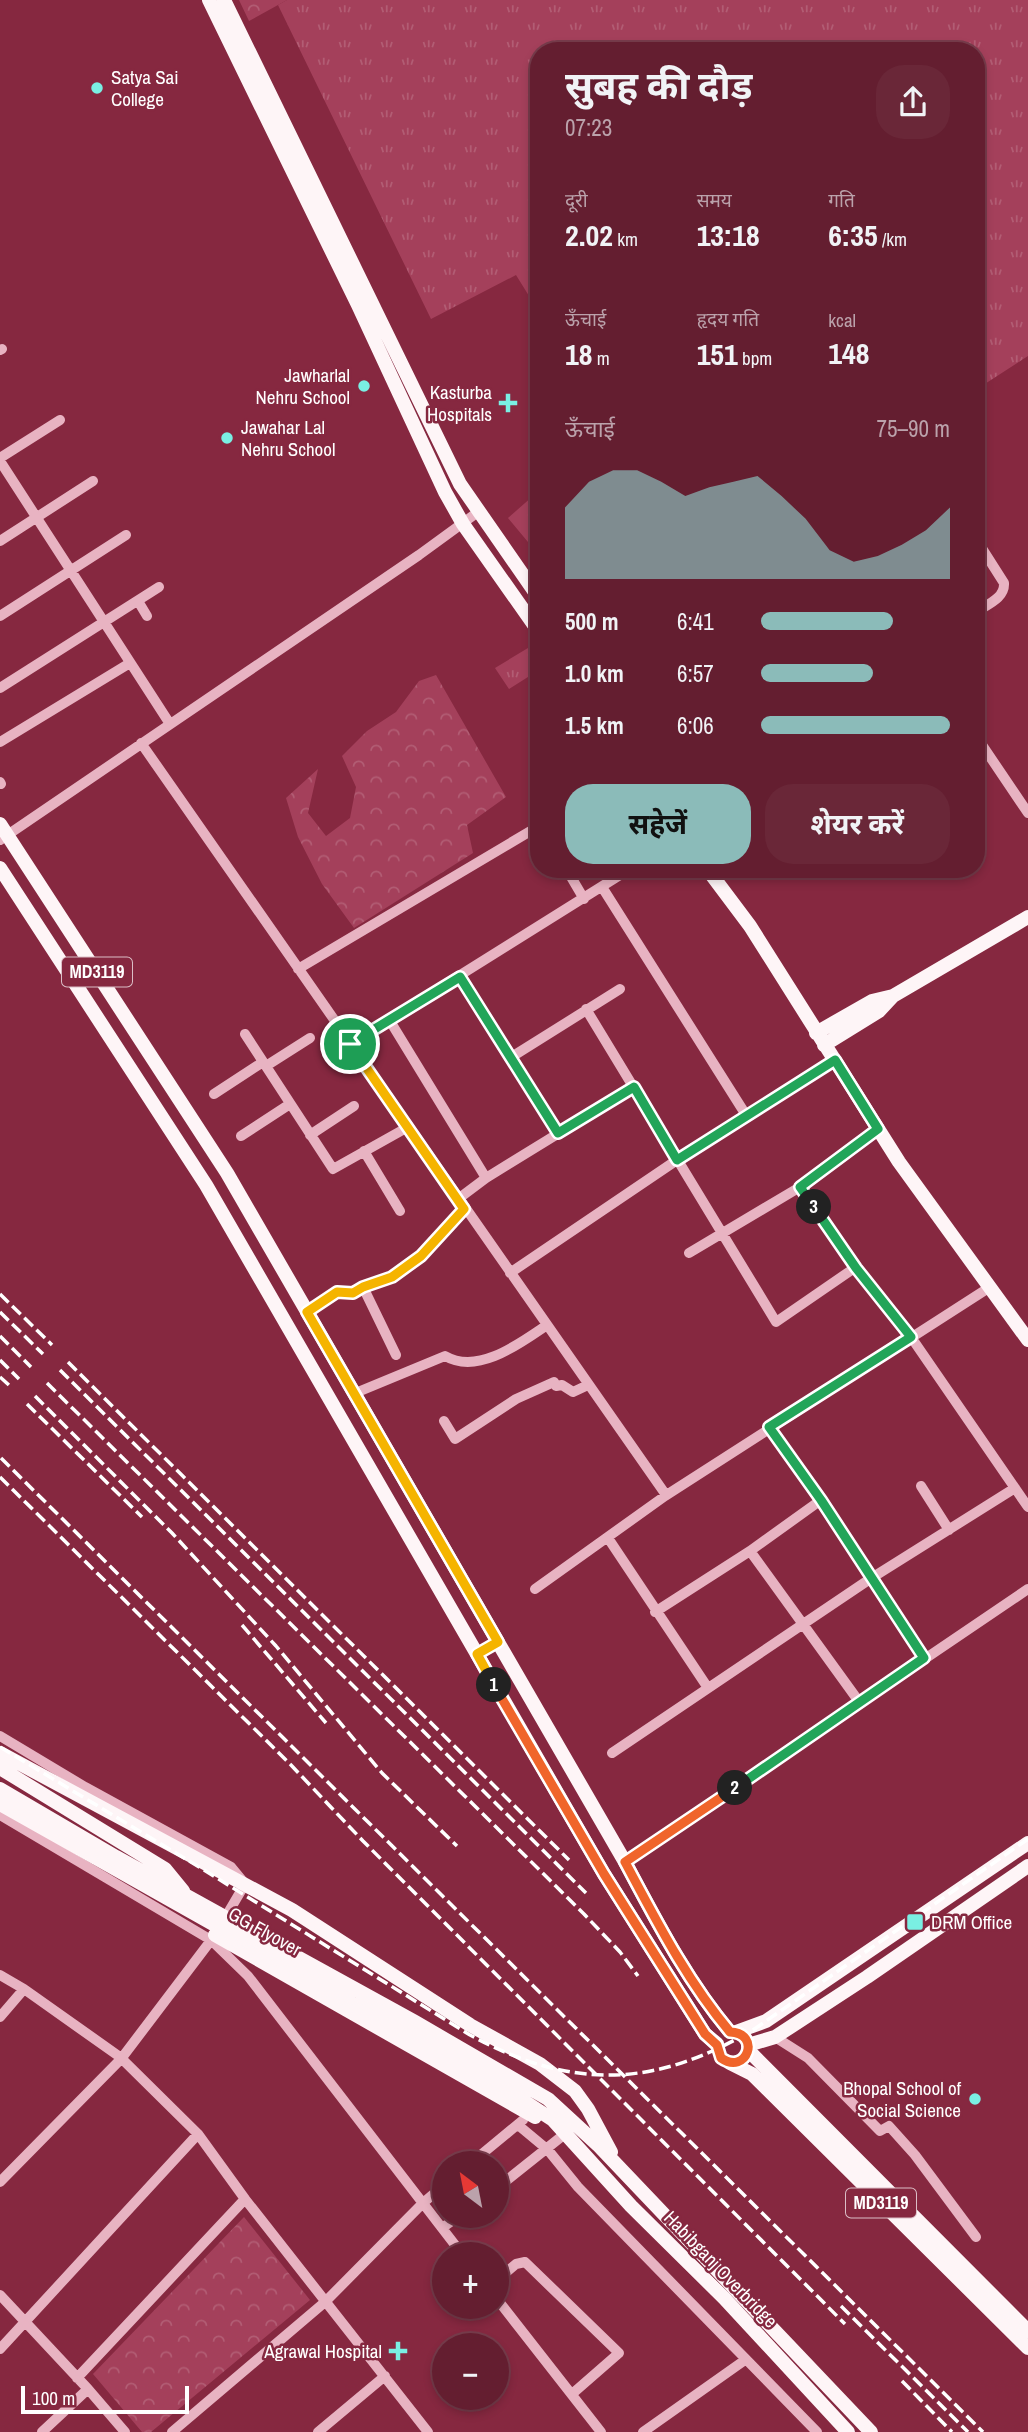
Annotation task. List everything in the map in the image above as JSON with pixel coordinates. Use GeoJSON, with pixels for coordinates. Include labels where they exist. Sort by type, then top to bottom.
{"type":"FeatureCollection","features":[{"type":"Feature","properties":{"kind":"main road"},"geometry":{"type":"LineString","coordinates":[[209,0],[246,60],[460,484],[530,585]]}},
{"type":"Feature","properties":{"kind":"main road"},"geometry":{"type":"LineString","coordinates":[[224,0],[246,60],[445,492],[463,524],[530,619]]}},
{"type":"Feature","properties":{"kind":"main road","name":"MD3119"},"geometry":{"type":"LineString","coordinates":[[2,833],[227,1172],[663,1932],[709,2004],[733,2032]]}},
{"type":"Feature","properties":{"kind":"main road","name":"MD3119"},"geometry":{"type":"LineString","coordinates":[[0,868],[206,1185],[604,1874],[705,2034],[717,2045]]}},
{"type":"Feature","properties":{"kind":"main road"},"geometry":{"type":"LineString","coordinates":[[714,878],[750,926],[900,1162],[1028,1340]]}},
{"type":"Feature","properties":{"kind":"main road"},"geometry":{"type":"LineString","coordinates":[[820,1039],[879,1011],[893,996],[1028,917]]}},
{"type":"Feature","properties":{"kind":"main road"},"geometry":{"type":"LineString","coordinates":[[477,1654],[498,1642]]}},
{"type":"Feature","properties":{"kind":"main road"},"geometry":{"type":"LineString","coordinates":[[0,1752],[292,1910],[470,2025],[540,2064],[575,2091],[589,2109],[620,2169]]}},
{"type":"Feature","properties":{"kind":"main road"},"geometry":{"type":"LineString","coordinates":[[0,1768],[165,1869],[182,1888],[213,1938],[530,2115],[540,2120],[553,2120]]}},
{"type":"Feature","properties":{"kind":"main road","name":"GG Flyover"},"geometry":{"type":"LineString","coordinates":[[0,1788],[116,1857],[504,2072],[548,2099],[587,2135]]}},
{"type":"Feature","properties":{"kind":"main road","name":"GG Flyover"},"geometry":{"type":"LineString","coordinates":[[0,1804],[512,2091],[553,2120]]}},
{"type":"Feature","properties":{"kind":"main road"},"geometry":{"type":"LineString","coordinates":[[733,2032],[744,2036],[748,2048],[743,2059],[730,2063],[721,2058],[717,2045],[722,2036],[733,2032],[766,2021],[1028,1843]]}},
{"type":"Feature","properties":{"kind":"main road"},"geometry":{"type":"LineString","coordinates":[[748,2048],[775,2037],[1028,1866]]}},
{"type":"Feature","properties":{"kind":"main road","name":"MD3119"},"geometry":{"type":"LineString","coordinates":[[748,2048],[1028,2331]]}},
{"type":"Feature","properties":{"kind":"main road","name":"MD3119"},"geometry":{"type":"LineString","coordinates":[[730,2063],[752,2074],[1028,2348]]}},
{"type":"Feature","properties":{"kind":"main road","name":"Habibganj Overbridge"},"geometry":{"type":"LineString","coordinates":[[553,2120],[631,2206],[724,2298],[848,2432]]}},
{"type":"Feature","properties":{"kind":"main road","name":"Habibganj Overbridge"},"geometry":{"type":"LineString","coordinates":[[587,2135],[871,2432]]}},
{"type":"Feature","properties":{"kind":"street"},"geometry":{"type":"LineString","coordinates":[[60,420],[0,460],[170,724]]}},
{"type":"Feature","properties":{"kind":"street"},"geometry":{"type":"LineString","coordinates":[[0,541],[93,481]]}},
{"type":"Feature","properties":{"kind":"street"},"geometry":{"type":"LineString","coordinates":[[2,833],[170,724],[478,512]]}},
{"type":"Feature","properties":{"kind":"street"},"geometry":{"type":"LineString","coordinates":[[0,616],[126,535]]}},
{"type":"Feature","properties":{"kind":"street"},"geometry":{"type":"LineString","coordinates":[[985,553],[1004,583],[1004,590],[1000,597],[985,606]]}},
{"type":"Feature","properties":{"kind":"street"},"geometry":{"type":"LineString","coordinates":[[0,688],[159,587]]}},
{"type":"Feature","properties":{"kind":"street"},"geometry":{"type":"LineString","coordinates":[[138,601],[147,616]]}},
{"type":"Feature","properties":{"kind":"street"},"geometry":{"type":"LineString","coordinates":[[0,742],[130,663]]}},
{"type":"Feature","properties":{"kind":"street"},"geometry":{"type":"LineString","coordinates":[[141,743],[666,1496]]}},
{"type":"Feature","properties":{"kind":"street"},"geometry":{"type":"LineString","coordinates":[[985,749],[1028,813]]}},
{"type":"Feature","properties":{"kind":"street"},"geometry":{"type":"LineString","coordinates":[[298,969],[530,830]]}},
{"type":"Feature","properties":{"kind":"street"},"geometry":{"type":"LineString","coordinates":[[572,878],[584,899]]}},
{"type":"Feature","properties":{"kind":"street"},"geometry":{"type":"LineString","coordinates":[[350,1044],[616,878]]}},
{"type":"Feature","properties":{"kind":"street"},"geometry":{"type":"LineString","coordinates":[[602,887],[746,1115]]}},
{"type":"Feature","properties":{"kind":"street"},"geometry":{"type":"LineString","coordinates":[[460,977],[558,1133]]}},
{"type":"Feature","properties":{"kind":"street"},"geometry":{"type":"LineString","coordinates":[[510,1058],[620,989]]}},
{"type":"Feature","properties":{"kind":"street"},"geometry":{"type":"LineString","coordinates":[[586,1009],[776,1322],[856,1268]]}},
{"type":"Feature","properties":{"kind":"street"},"geometry":{"type":"LineString","coordinates":[[390,1021],[486,1178]]}},
{"type":"Feature","properties":{"kind":"street"},"geometry":{"type":"LineString","coordinates":[[245,1034],[333,1169],[408,1127]]}},
{"type":"Feature","properties":{"kind":"street"},"geometry":{"type":"LineString","coordinates":[[214,1094],[310,1038]]}},
{"type":"Feature","properties":{"kind":"street"},"geometry":{"type":"LineString","coordinates":[[510,1273],[677,1160],[835,1060]]}},
{"type":"Feature","properties":{"kind":"street"},"geometry":{"type":"LineString","coordinates":[[307,1312],[337,1292],[353,1293],[392,1277],[421,1256],[461,1204],[486,1178],[634,1087]]}},
{"type":"Feature","properties":{"kind":"street"},"geometry":{"type":"LineString","coordinates":[[241,1136],[290,1104]]}},
{"type":"Feature","properties":{"kind":"street"},"geometry":{"type":"LineString","coordinates":[[310,1135],[354,1106]]}},
{"type":"Feature","properties":{"kind":"street"},"geometry":{"type":"LineString","coordinates":[[689,1252],[800,1187],[878,1129]]}},
{"type":"Feature","properties":{"kind":"street"},"geometry":{"type":"LineString","coordinates":[[364,1151],[400,1211]]}},
{"type":"Feature","properties":{"kind":"street"},"geometry":{"type":"LineString","coordinates":[[800,1187],[856,1268],[911,1337],[1028,1507]]}},
{"type":"Feature","properties":{"kind":"street"},"geometry":{"type":"LineString","coordinates":[[363,1287],[396,1355]]}},
{"type":"Feature","properties":{"kind":"street"},"geometry":{"type":"LineString","coordinates":[[535,1589],[666,1496],[990,1287]]}},
{"type":"Feature","properties":{"kind":"street"},"geometry":{"type":"LineString","coordinates":[[353,1394],[444,1356],[456,1363],[478,1362],[514,1347],[547,1325]]}},
{"type":"Feature","properties":{"kind":"street"},"geometry":{"type":"LineString","coordinates":[[444,1421],[455,1439],[516,1399],[554,1382],[556,1386],[562,1385],[573,1392],[588,1385]]}},
{"type":"Feature","properties":{"kind":"street"},"geometry":{"type":"LineString","coordinates":[[776,1423],[870,1579],[924,1658]]}},
{"type":"Feature","properties":{"kind":"street"},"geometry":{"type":"LineString","coordinates":[[921,1486],[949,1530]]}},
{"type":"Feature","properties":{"kind":"street"},"geometry":{"type":"LineString","coordinates":[[612,1753],[870,1579],[1015,1488]]}},
{"type":"Feature","properties":{"kind":"street"},"geometry":{"type":"LineString","coordinates":[[655,1612],[821,1500]]}},
{"type":"Feature","properties":{"kind":"street"},"geometry":{"type":"LineString","coordinates":[[608,1538],[708,1688]]}},
{"type":"Feature","properties":{"kind":"street"},"geometry":{"type":"LineString","coordinates":[[750,1550],[860,1703]]}},
{"type":"Feature","properties":{"kind":"street"},"geometry":{"type":"LineString","coordinates":[[625,1862],[1028,1589]]}},
{"type":"Feature","properties":{"kind":"street"},"geometry":{"type":"LineString","coordinates":[[0,1735],[85,1787],[231,1867],[245,1884],[213,1938],[121,2059],[0,2182]]}},
{"type":"Feature","properties":{"kind":"street"},"geometry":{"type":"LineString","coordinates":[[0,1815],[213,1938],[248,1976],[432,2215]]}},
{"type":"Feature","properties":{"kind":"street"},"geometry":{"type":"LineString","coordinates":[[0,1975],[24,1989],[121,2059],[198,2134],[245,2199],[428,2432]]}},
{"type":"Feature","properties":{"kind":"street"},"geometry":{"type":"LineString","coordinates":[[0,2017],[24,1989]]}},
{"type":"Feature","properties":{"kind":"street"},"geometry":{"type":"LineString","coordinates":[[775,2037],[808,2057],[880,2131],[889,2126],[915,2155],[976,2237]]}},
{"type":"Feature","properties":{"kind":"street"},"geometry":{"type":"LineString","coordinates":[[486,2151],[530,2115]]}},
{"type":"Feature","properties":{"kind":"street"},"geometry":{"type":"LineString","coordinates":[[518,2125],[548,2150],[578,2187],[817,2432]]}},
{"type":"Feature","properties":{"kind":"street"},"geometry":{"type":"LineString","coordinates":[[509,2179],[566,2133]]}},
{"type":"Feature","properties":{"kind":"street"},"geometry":{"type":"LineString","coordinates":[[0,2349],[198,2134]]}},
{"type":"Feature","properties":{"kind":"street"},"geometry":{"type":"LineString","coordinates":[[172,2432],[325,2302],[432,2195]]}},
{"type":"Feature","properties":{"kind":"street"},"geometry":{"type":"LineString","coordinates":[[78,2378],[245,2199]]}},
{"type":"Feature","properties":{"kind":"street"},"geometry":{"type":"LineString","coordinates":[[442,2228],[453,2242]]}},
{"type":"Feature","properties":{"kind":"street"},"geometry":{"type":"LineString","coordinates":[[509,2270],[516,2264],[525,2262],[620,2353],[572,2394]]}},
{"type":"Feature","properties":{"kind":"street"},"geometry":{"type":"LineString","coordinates":[[0,2295],[125,2432]]}},
{"type":"Feature","properties":{"kind":"street"},"geometry":{"type":"LineString","coordinates":[[509,2314],[601,2432]]}},
{"type":"Feature","properties":{"kind":"street"},"geometry":{"type":"LineString","coordinates":[[643,2432],[745,2360]]}},
{"type":"Feature","properties":{"kind":"street"},"geometry":{"type":"LineString","coordinates":[[318,2432],[385,2376]]}},
{"type":"Feature","properties":{"kind":"street"},"geometry":{"type":"LineString","coordinates":[[42,2432],[88,2389]]}},
{"type":"Feature","properties":{"kind":"green space"},"geometry":{"type":"Polygon","coordinates":[[[239,0],[287,0],[249,21],[239,0]]]}},
{"type":"Feature","properties":{"kind":"green space"},"geometry":{"type":"Polygon","coordinates":[[[287,0],[1028,0],[1028,356],[985,384],[985,42],[530,42],[530,298],[516,275],[431,319],[278,5],[287,0]]]}},
{"type":"Feature","properties":{"kind":"green space"},"geometry":{"type":"Polygon","coordinates":[[[530,499],[530,546],[528,542],[508,518],[530,499]]]}},
{"type":"Feature","properties":{"kind":"green space"},"geometry":{"type":"Polygon","coordinates":[[[528,648],[530,651],[530,676],[509,689],[495,668],[528,648]]]}},
{"type":"Feature","properties":{"kind":"green space"},"geometry":{"type":"Polygon","coordinates":[[[436,675],[506,797],[467,825],[473,853],[354,928],[322,884],[298,837],[286,798],[318,769],[308,813],[326,836],[350,818],[356,787],[342,756],[367,731],[396,712],[419,681],[436,675]]]}},
{"type":"Feature","properties":{"kind":"green space"},"geometry":{"type":"Polygon","coordinates":[[[244,2217],[310,2300],[151,2432],[142,2432],[93,2374],[244,2217]]]}},
{"type":"Feature","properties":{"kind":"railway"},"geometry":{"type":"LineString","coordinates":[[0,1294],[52,1345]]}},
{"type":"Feature","properties":{"kind":"railway"},"geometry":{"type":"LineString","coordinates":[[0,1312],[43,1354]]}},
{"type":"Feature","properties":{"kind":"railway"},"geometry":{"type":"LineString","coordinates":[[0,1336],[31,1367]]}},
{"type":"Feature","properties":{"kind":"railway"},"geometry":{"type":"LineString","coordinates":[[0,1360],[19,1379]]}},
{"type":"Feature","properties":{"kind":"railway"},"geometry":{"type":"LineString","coordinates":[[68,1362],[569,1860]]}},
{"type":"Feature","properties":{"kind":"railway"},"geometry":{"type":"LineString","coordinates":[[60,1370],[586,1893]]}},
{"type":"Feature","properties":{"kind":"railway"},"geometry":{"type":"LineString","coordinates":[[0,1377],[11,1387]]}},
{"type":"Feature","properties":{"kind":"railway"},"geometry":{"type":"LineString","coordinates":[[47,1383],[584,1914],[620,1952],[638,1976]]}},
{"type":"Feature","properties":{"kind":"railway"},"geometry":{"type":"LineString","coordinates":[[35,1396],[172,1533],[276,1646],[382,1773],[457,1846]]}},
{"type":"Feature","properties":{"kind":"railway"},"geometry":{"type":"LineString","coordinates":[[27,1404],[142,1517]]}},
{"type":"Feature","properties":{"kind":"railway"},"geometry":{"type":"LineString","coordinates":[[1,1458],[983,2432]]}},
{"type":"Feature","properties":{"kind":"railway"},"geometry":{"type":"LineString","coordinates":[[0,1477],[291,1765],[363,1841],[845,2324]]}},
{"type":"Feature","properties":{"kind":"railway"},"geometry":{"type":"LineString","coordinates":[[242,1625],[326,1723]]}},
{"type":"Feature","properties":{"kind":"railway"},"geometry":{"type":"LineString","coordinates":[[0,1747],[470,2035],[544,2066],[579,2073],[614,2075],[649,2071],[684,2062],[719,2048],[756,2028],[1028,1839]]}},
{"type":"Feature","properties":{"kind":"railway"},"geometry":{"type":"LineString","coordinates":[[841,2306],[968,2432]]}},
{"type":"Feature","properties":{"kind":"railway"},"geometry":{"type":"LineString","coordinates":[[902,2381],[952,2432]]}},
{"type":"Feature","properties":{"kind":"place","name":"Satya Sai College"},"geometry":{"type":"Point","coordinates":[97,88]}},
{"type":"Feature","properties":{"kind":"place","name":"Jawharlal Nehru School"},"geometry":{"type":"Point","coordinates":[364,386]}},
{"type":"Feature","properties":{"kind":"place","name":"Kasturba Hospitals"},"geometry":{"type":"Point","coordinates":[508,403]}},
{"type":"Feature","properties":{"kind":"place","name":"Jawahar Lal Nehru School"},"geometry":{"type":"Point","coordinates":[227,438]}},
{"type":"Feature","properties":{"kind":"place","name":"DRM Office"},"geometry":{"type":"Point","coordinates":[915,1922]}},
{"type":"Feature","properties":{"kind":"place","name":"Bhopal School of Social Science"},"geometry":{"type":"Point","coordinates":[975,2099]}},
{"type":"Feature","properties":{"kind":"place","name":"Agrawal Hospital"},"geometry":{"type":"Point","coordinates":[398,2351]}},
{"type":"Feature","properties":{"kind":"route"},"geometry":{"type":"LineString","coordinates":[[460,977],[558,1133],[634,1087],[677,1160],[835,1060],[878,1129],[800,1187],[856,1268],[911,1337],[769,1427],[821,1500],[924,1658],[625,1862],[663,1932],[709,2004],[730,2032],[736,2032],[747,2040],[748,2050],[739,2062],[730,2063],[718,2054],[717,2045],[705,2034],[604,1874],[519,1727],[477,1654],[498,1642],[307,1312],[337,1292],[353,1293],[392,1277],[421,1256],[464,1209],[350,1044],[460,977]]}}]}
